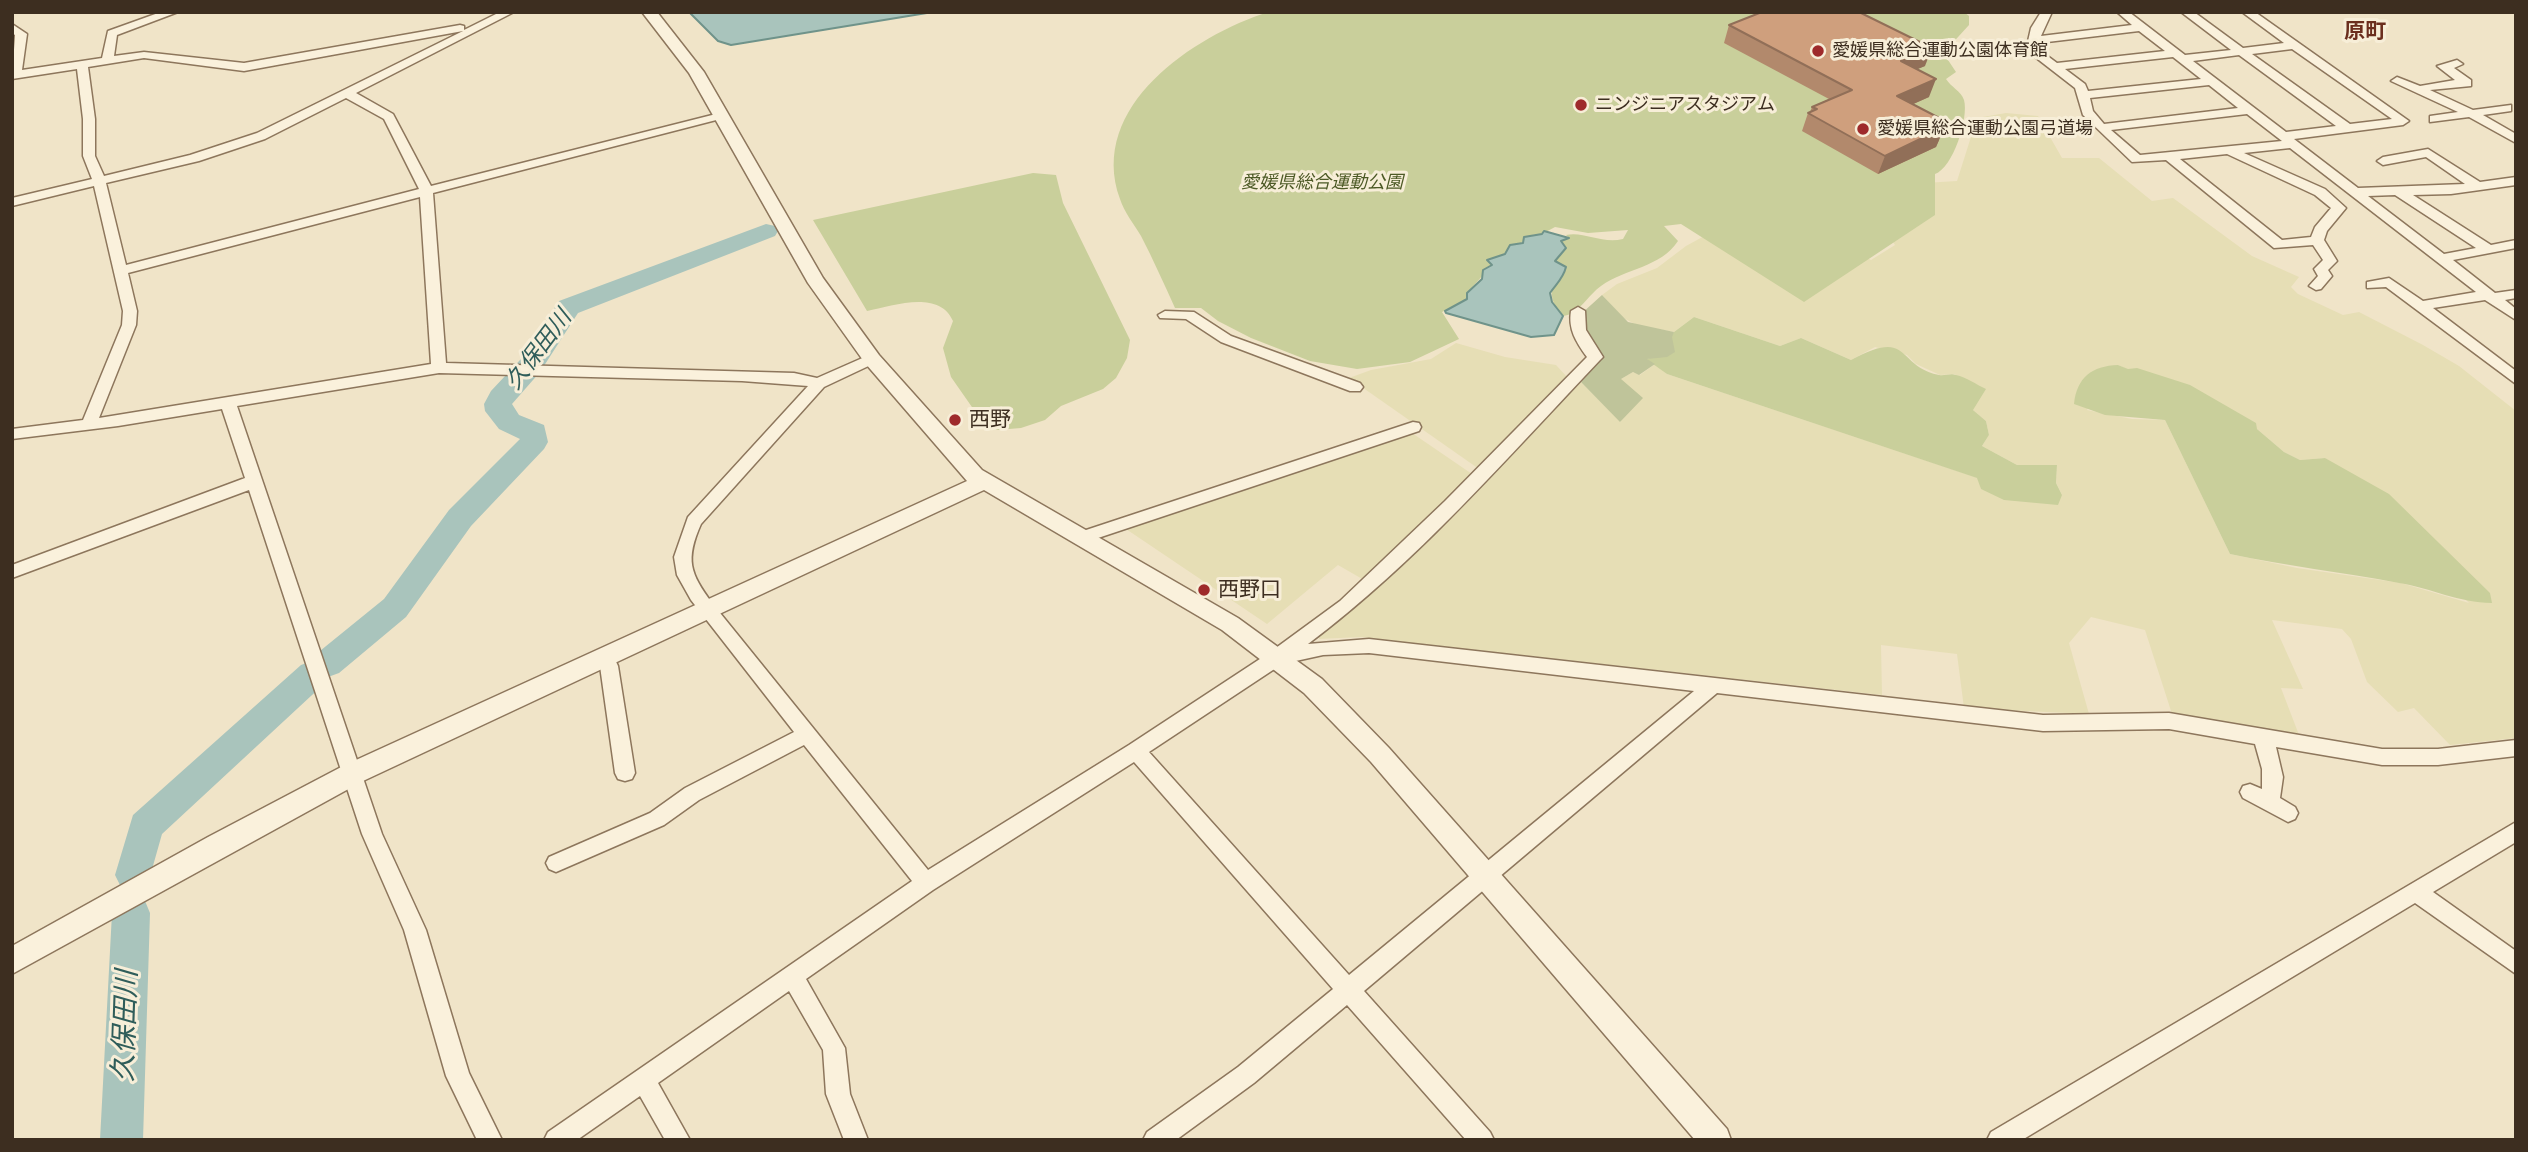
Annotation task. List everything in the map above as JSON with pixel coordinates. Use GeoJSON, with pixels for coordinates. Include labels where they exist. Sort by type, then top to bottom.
{"type":"FeatureCollection","features":[{"type":"Feature","properties":{"kind":"street"},"geometry":{"type":"LineString","coordinates":[[108,59],[114,31],[111,29],[154,12]]}},
{"type":"Feature","properties":{"kind":"street"},"geometry":{"type":"LineString","coordinates":[[114,31],[173,12]]}},
{"type":"Feature","properties":{"kind":"street"},"geometry":{"type":"LineString","coordinates":[[459,12],[463,31]]}},
{"type":"Feature","properties":{"kind":"street"},"geometry":{"type":"LineString","coordinates":[[12,202],[194,158],[261,136],[463,31],[509,12]]}},
{"type":"Feature","properties":{"kind":"street"},"geometry":{"type":"LineString","coordinates":[[649,12],[696,72],[814,279],[872,359],[978,478],[1230,624],[1276,658],[1346,719],[1716,1140]]}},
{"type":"Feature","properties":{"kind":"street"},"geometry":{"type":"LineString","coordinates":[[2046,12],[2037,28],[2032,50],[2081,87],[2087,112],[2137,159],[2293,143],[2347,128],[2403,121],[2247,12]]}},
{"type":"Feature","properties":{"kind":"street"},"geometry":{"type":"LineString","coordinates":[[2122,12],[2516,316]]}},
{"type":"Feature","properties":{"kind":"street"},"geometry":{"type":"LineString","coordinates":[[2186,12],[2347,128]]}},
{"type":"Feature","properties":{"kind":"street"},"geometry":{"type":"LineString","coordinates":[[12,27],[21,34],[14,74],[108,59],[170,56],[244,67],[463,31]]}},
{"type":"Feature","properties":{"kind":"street"},"geometry":{"type":"LineString","coordinates":[[2035,40],[2142,27]]}},
{"type":"Feature","properties":{"kind":"street"},"geometry":{"type":"LineString","coordinates":[[2055,67],[2295,46]]}},
{"type":"Feature","properties":{"kind":"street"},"geometry":{"type":"LineString","coordinates":[[82,64],[89,119],[89,156],[99,180],[130,311],[129,325],[89,424]]}},
{"type":"Feature","properties":{"kind":"street"},"geometry":{"type":"LineString","coordinates":[[2419,91],[2429,86],[2466,83],[2443,66],[2457,64]]}},
{"type":"Feature","properties":{"kind":"street"},"geometry":{"type":"LineString","coordinates":[[2083,95],[2211,80]]}},
{"type":"Feature","properties":{"kind":"street"},"geometry":{"type":"LineString","coordinates":[[2397,81],[2472,113],[2516,139]]}},
{"type":"Feature","properties":{"kind":"street"},"geometry":{"type":"LineString","coordinates":[[346,93],[389,117],[426,189],[439,368]]}},
{"type":"Feature","properties":{"kind":"street"},"geometry":{"type":"LineString","coordinates":[[2434,119],[2507,108]]}},
{"type":"Feature","properties":{"kind":"street"},"geometry":{"type":"LineString","coordinates":[[2101,128],[2250,110]]}},
{"type":"Feature","properties":{"kind":"street"},"geometry":{"type":"LineString","coordinates":[[122,270],[426,189],[720,115]]}},
{"type":"Feature","properties":{"kind":"street"},"geometry":{"type":"LineString","coordinates":[[2293,143],[2313,189]]}},
{"type":"Feature","properties":{"kind":"street"},"geometry":{"type":"LineString","coordinates":[[2225,149],[2313,189],[2339,208],[2320,230],[2317,240],[2330,261],[2321,269],[2325,276],[2316,286]]}},
{"type":"Feature","properties":{"kind":"street"},"geometry":{"type":"LineString","coordinates":[[2384,161],[2428,153],[2477,186]]}},
{"type":"Feature","properties":{"kind":"street"},"geometry":{"type":"LineString","coordinates":[[2168,155],[2278,245],[2317,240]]}},
{"type":"Feature","properties":{"kind":"street"},"geometry":{"type":"LineString","coordinates":[[2358,192],[2477,186],[2516,181]]}},
{"type":"Feature","properties":{"kind":"street"},"geometry":{"type":"LineString","coordinates":[[2398,191],[2488,250]]}},
{"type":"Feature","properties":{"kind":"street"},"geometry":{"type":"LineString","coordinates":[[2439,259],[2516,244]]}},
{"type":"Feature","properties":{"kind":"street"},"geometry":{"type":"LineString","coordinates":[[2372,285],[2389,282],[2516,379]]}},
{"type":"Feature","properties":{"kind":"street"},"geometry":{"type":"LineString","coordinates":[[2420,306],[2516,294]]}},
{"type":"Feature","properties":{"kind":"street"},"geometry":{"type":"LineString","coordinates":[[556,1140],[926,883],[1136,751],[1276,658],[1346,606],[1451,505],[1595,357],[1584,343],[1576,321],[1578,311]]}},
{"type":"Feature","properties":{"kind":"street"},"geometry":{"type":"LineString","coordinates":[[1165,316],[1189,315],[1226,339],[1355,387]]}},
{"type":"Feature","properties":{"kind":"street"},"geometry":{"type":"LineString","coordinates":[[872,359],[819,383],[694,521],[683,545],[680,566],[706,608],[926,883]]}},
{"type":"Feature","properties":{"kind":"street"},"geometry":{"type":"LineString","coordinates":[[12,434],[228,403],[439,368],[755,376],[819,383]]}},
{"type":"Feature","properties":{"kind":"street"},"geometry":{"type":"LineString","coordinates":[[228,403],[354,773],[372,834],[415,930],[458,1076],[489,1140]]}},
{"type":"Feature","properties":{"kind":"street"},"geometry":{"type":"LineString","coordinates":[[1083,537],[1413,427]]}},
{"type":"Feature","properties":{"kind":"street"},"geometry":{"type":"LineString","coordinates":[[12,961],[217,845],[354,773],[869,532],[978,478]]}},
{"type":"Feature","properties":{"kind":"street"},"geometry":{"type":"LineString","coordinates":[[12,572],[255,481]]}},
{"type":"Feature","properties":{"kind":"street"},"geometry":{"type":"LineString","coordinates":[[1276,658],[1323,648],[1369,646],[2043,723],[2169,721],[2382,757],[2438,757],[2516,748]]}},
{"type":"Feature","properties":{"kind":"street"},"geometry":{"type":"LineString","coordinates":[[604,656],[610,666],[625,773]]}},
{"type":"Feature","properties":{"kind":"street"},"geometry":{"type":"LineString","coordinates":[[1155,1140],[1246,1075],[1714,685]]}},
{"type":"Feature","properties":{"kind":"street"},"geometry":{"type":"LineString","coordinates":[[556,863],[657,818],[692,794],[807,734]]}},
{"type":"Feature","properties":{"kind":"street"},"geometry":{"type":"LineString","coordinates":[[2263,737],[2274,772],[2274,788],[2269,802]]}},
{"type":"Feature","properties":{"kind":"street"},"geometry":{"type":"LineString","coordinates":[[1136,751],[1482,1140]]}},
{"type":"Feature","properties":{"kind":"street"},"geometry":{"type":"LineString","coordinates":[[2250,792],[2288,813]]}},
{"type":"Feature","properties":{"kind":"street"},"geometry":{"type":"LineString","coordinates":[[1999,1140],[2516,831]]}},
{"type":"Feature","properties":{"kind":"street"},"geometry":{"type":"LineString","coordinates":[[2417,892],[2512,955]]}},
{"type":"Feature","properties":{"kind":"street"},"geometry":{"type":"LineString","coordinates":[[792,976],[834,1048],[838,1094],[856,1140]]}},
{"type":"Feature","properties":{"kind":"street"},"geometry":{"type":"LineString","coordinates":[[643,1079],[678,1140]]}},
{"type":"Feature","properties":{"kind":"shaded area"},"geometry":{"type":"Polygon","coordinates":[[[2006,113],[2038,116],[2062,158],[2099,158],[2152,201],[2173,198],[2252,256],[2299,277],[2291,287],[2298,294],[2343,315],[2359,312],[2423,345],[2459,366],[2516,411],[2516,738],[2450,745],[2414,708],[2398,712],[2367,682],[2351,639],[2342,629],[2272,620],[2303,689],[2281,688],[2299,735],[2172,714],[2145,630],[2091,617],[2069,643],[2089,714],[1964,708],[1957,654],[1881,645],[1882,695],[1361,637],[1319,639],[1319,632],[1581,382],[1621,422],[1621,379],[1633,372],[1640,375],[1655,364],[1667,374],[1978,478],[1981,489],[2062,495],[2056,483],[2057,465],[2017,465],[1982,446],[1989,435],[1986,421],[1973,410],[1955,374],[1940,375],[1916,364],[1907,355],[1875,347],[1851,360],[1801,338],[1780,346],[1694,317],[1674,332],[1637,325],[1623,318],[1602,295],[1617,284],[1657,268],[1686,246],[1761,205],[1871,260],[1895,245],[1871,210],[1924,183],[1957,181],[1977,118],[2006,113]],[[2118,365],[2087,410],[2132,419],[2165,420],[2230,554],[2297,568],[2401,583],[2469,603],[2325,458],[2300,460],[2284,452],[2257,429],[2118,365]]]}},
{"type":"Feature","properties":{"kind":"shaded area"},"geometry":{"type":"Polygon","coordinates":[[[1456,343],[1505,357],[1556,365],[1568,378],[1479,469],[1349,378],[1371,370],[1431,359],[1456,343]]]}},
{"type":"Feature","properties":{"kind":"shaded area"},"geometry":{"type":"Polygon","coordinates":[[[1412,433],[1472,474],[1450,500],[1364,580],[1338,565],[1267,624],[1126,529],[1412,433]]]}},
{"type":"Feature","properties":{"kind":"green space","name":"愛媛県総合運動公園"},"geometry":{"type":"Polygon","coordinates":[[[1268,12],[1964,12],[1969,16],[1969,25],[1948,48],[1946,57],[1956,72],[1946,79],[1963,97],[1964,118],[1953,153],[1942,170],[1935,174],[1935,215],[1804,302],[1681,224],[1664,226],[1678,241],[1671,250],[1652,262],[1611,280],[1574,312],[1563,316],[1552,298],[1558,265],[1555,261],[1564,249],[1561,241],[1568,237],[1566,235],[1573,234],[1607,240],[1623,239],[1628,230],[1588,233],[1555,227],[1542,234],[1532,235],[1505,254],[1487,260],[1492,265],[1467,293],[1467,299],[1442,312],[1459,339],[1410,362],[1357,369],[1310,361],[1251,338],[1218,321],[1201,308],[1175,308],[1120,199],[1114,165],[1119,134],[1133,105],[1154,80],[1180,57],[1209,38],[1268,12]]]}},
{"type":"Feature","properties":{"kind":"green space"},"geometry":{"type":"Polygon","coordinates":[[[1033,173],[1056,175],[1063,203],[1130,340],[1127,358],[1116,378],[1103,389],[1061,406],[1045,420],[1021,428],[997,430],[981,420],[951,377],[943,348],[953,321],[946,311],[937,305],[914,302],[867,311],[813,220],[1033,173]]]}},
{"type":"Feature","properties":{"kind":"green space"},"geometry":{"type":"Polygon","coordinates":[[[1602,295],[1628,322],[1674,332],[1672,337],[1675,352],[1667,357],[1647,359],[1655,364],[1639,375],[1633,372],[1621,379],[1643,398],[1620,422],[1581,382],[1601,359],[1586,337],[1581,314],[1602,295]]]}},
{"type":"Feature","properties":{"kind":"green space"},"geometry":{"type":"Polygon","coordinates":[[[1694,317],[1780,346],[1801,338],[1851,360],[1884,347],[1894,348],[1925,370],[1968,379],[1986,389],[1973,410],[1986,421],[1989,435],[1982,446],[2017,465],[2057,465],[2056,483],[2062,495],[2058,505],[2004,500],[1981,489],[1977,478],[1667,374],[1646,359],[1655,357],[1674,332],[1694,317]]]}},
{"type":"Feature","properties":{"kind":"green space"},"geometry":{"type":"Polygon","coordinates":[[[2118,365],[2128,369],[2137,368],[2190,385],[2256,423],[2257,429],[2284,452],[2300,460],[2325,458],[2389,494],[2490,593],[2492,603],[2468,601],[2399,583],[2230,554],[2165,420],[2105,415],[2074,404],[2078,387],[2087,375],[2101,368],[2118,365]]]}},
{"type":"Feature","properties":{"kind":"water"},"geometry":{"type":"Polygon","coordinates":[[[689,12],[933,12],[731,45],[718,41],[689,12]]]}},
{"type":"Feature","properties":{"kind":"water"},"geometry":{"type":"Polygon","coordinates":[[[1544,231],[1569,238],[1561,241],[1566,248],[1555,261],[1566,267],[1565,271],[1550,293],[1552,302],[1563,316],[1554,335],[1531,337],[1446,313],[1445,311],[1467,299],[1467,293],[1482,279],[1483,270],[1492,265],[1487,260],[1505,254],[1510,245],[1523,243],[1524,237],[1542,234],[1544,231]]]}},
{"type":"Feature","properties":{"kind":"building"},"geometry":{"type":"Polygon","coordinates":[[[1762,12],[1859,12],[1932,48],[1901,61],[1936,79],[1897,96],[1947,122],[1938,126],[1943,128],[1885,156],[1808,113],[1817,109],[1812,107],[1852,90],[1729,25],[1762,12]]]}},
{"type":"Feature","properties":{"kind":"waterway","name":"久保田川"},"geometry":{"type":"LineString","coordinates":[[327,664],[395,608],[460,518],[534,442],[534,432],[509,422],[499,411],[498,404],[501,397],[530,366],[568,307],[766,231]]}},
{"type":"Feature","properties":{"kind":"waterway","name":"久保田川"},"geometry":{"type":"LineString","coordinates":[[134,875],[146,826],[313,674]]}},
{"type":"Feature","properties":{"kind":"waterway","name":"久保田川"},"geometry":{"type":"LineString","coordinates":[[121,1140],[123,1039],[131,913]]}},
{"type":"Feature","properties":{"kind":"place","name":"愛媛県総合運動公園体育館"},"geometry":{"type":"Point","coordinates":[1818,51]}},
{"type":"Feature","properties":{"kind":"place","name":"ニンジニアスタジアム"},"geometry":{"type":"Point","coordinates":[1581,105]}},
{"type":"Feature","properties":{"kind":"place","name":"愛媛県総合運動公園弓道場"},"geometry":{"type":"Point","coordinates":[1863,129]}},
{"type":"Feature","properties":{"kind":"place","name":"西野"},"geometry":{"type":"Point","coordinates":[955,420]}},
{"type":"Feature","properties":{"kind":"place","name":"西野口"},"geometry":{"type":"Point","coordinates":[1204,590]}},
{"type":"Feature","properties":{"kind":"district","name":"原町"},"geometry":{"type":"Point","coordinates":[2365,32]}}]}
